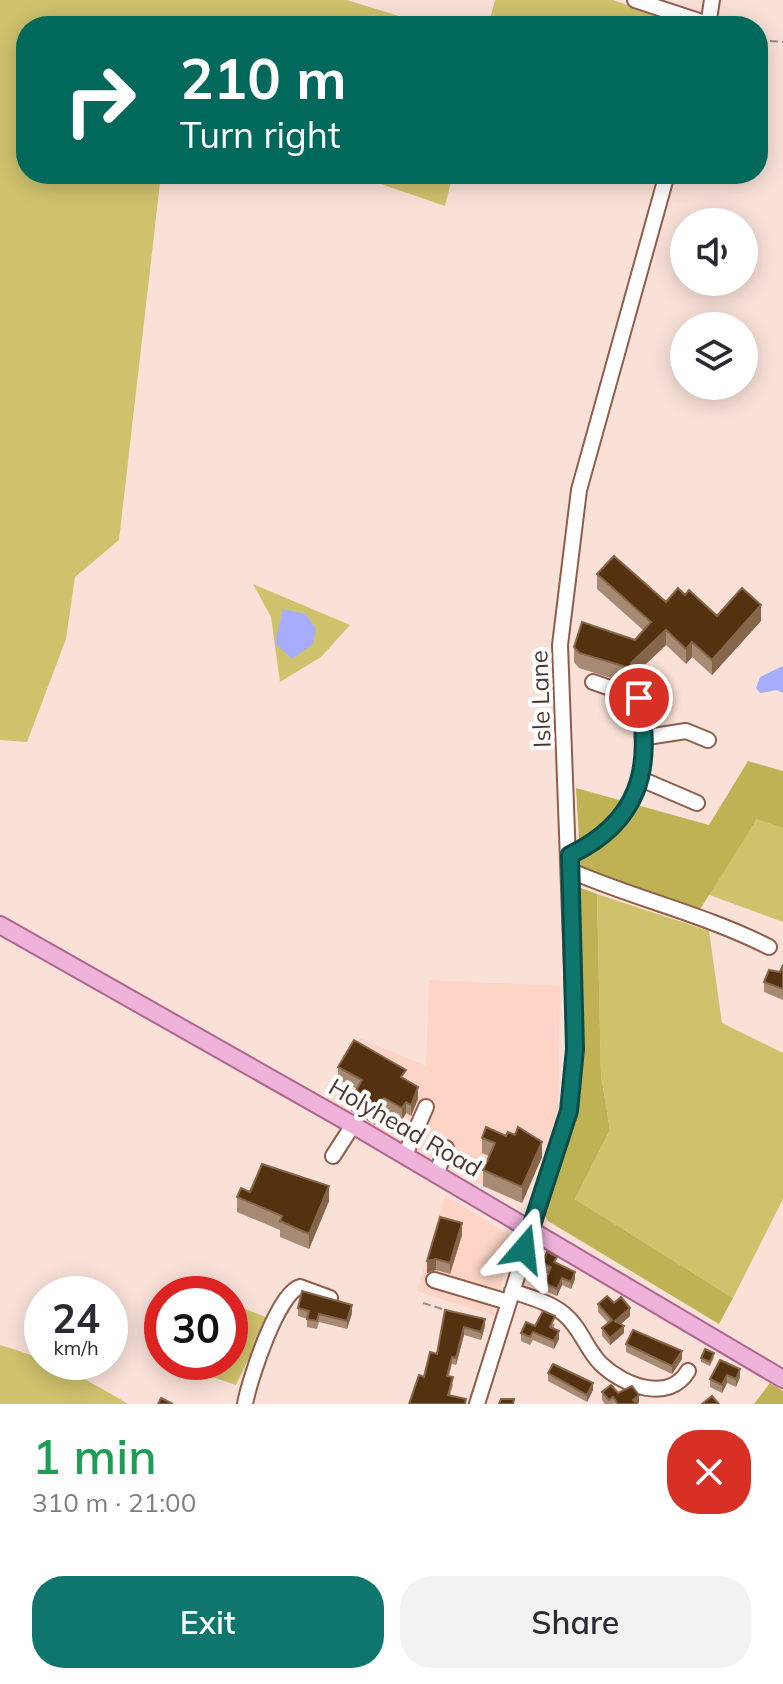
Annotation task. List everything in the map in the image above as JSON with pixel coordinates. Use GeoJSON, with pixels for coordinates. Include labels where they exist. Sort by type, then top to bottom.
{"type":"FeatureCollection","features":[{"type":"Feature","properties":{"kind":"main road","name":"Holyhead Road"},"geometry":{"type":"LineString","coordinates":[[0,925],[405,1155],[783,1379]]}},
{"type":"Feature","properties":{"kind":"street"},"geometry":{"type":"LineString","coordinates":[[635,0],[682,16]]}},
{"type":"Feature","properties":{"kind":"street","name":"Isle Lane"},"geometry":{"type":"LineString","coordinates":[[477,1404],[569,1111],[575,1049],[571,871],[560,645],[579,490],[664,184]]}},
{"type":"Feature","properties":{"kind":"street"},"geometry":{"type":"LineString","coordinates":[[570,855],[597,842],[611,830],[641,779],[647,737],[639,698],[593,682]]}},
{"type":"Feature","properties":{"kind":"street"},"geometry":{"type":"LineString","coordinates":[[647,737],[686,731],[708,740]]}},
{"type":"Feature","properties":{"kind":"street"},"geometry":{"type":"LineString","coordinates":[[641,779],[697,803]]}},
{"type":"Feature","properties":{"kind":"street"},"geometry":{"type":"LineString","coordinates":[[571,871],[623,893],[733,928],[769,947]]}},
{"type":"Feature","properties":{"kind":"street"},"geometry":{"type":"LineString","coordinates":[[405,1155],[426,1107]]}},
{"type":"Feature","properties":{"kind":"street"},"geometry":{"type":"LineString","coordinates":[[333,1156],[353,1125]]}},
{"type":"Feature","properties":{"kind":"street"},"geometry":{"type":"LineString","coordinates":[[436,1175],[446,1148]]}},
{"type":"Feature","properties":{"kind":"street"},"geometry":{"type":"LineString","coordinates":[[434,1280],[562,1312],[577,1327],[602,1365],[640,1386],[666,1389],[685,1377],[696,1391]]}},
{"type":"Feature","properties":{"kind":"street"},"geometry":{"type":"LineString","coordinates":[[245,1404],[265,1340],[291,1291],[300,1287],[330,1298]]}},
{"type":"Feature","properties":{"kind":"path"},"geometry":{"type":"LineString","coordinates":[[423,1303],[464,1315]]}},
{"type":"Feature","properties":{"kind":"shaded area"},"geometry":{"type":"Polygon","coordinates":[[[0,0],[347,0],[399,16],[16,16],[16,184],[160,184],[119,540],[75,577],[66,639],[27,742],[0,740],[0,0]]]}},
{"type":"Feature","properties":{"kind":"shaded area"},"geometry":{"type":"Polygon","coordinates":[[[495,0],[613,0],[659,16],[491,16],[495,0]]]}},
{"type":"Feature","properties":{"kind":"shaded area"},"geometry":{"type":"Polygon","coordinates":[[[381,184],[450,184],[445,206],[381,184]]]}},
{"type":"Feature","properties":{"kind":"shaded area"},"geometry":{"type":"Polygon","coordinates":[[[253,584],[350,625],[321,657],[280,682],[271,617],[253,584]]]}},
{"type":"Feature","properties":{"kind":"shaded area"},"geometry":{"type":"Polygon","coordinates":[[[748,761],[783,771],[783,828],[757,819],[699,911],[581,870],[576,788],[709,825],[748,761]]]}},
{"type":"Feature","properties":{"kind":"shaded area"},"geometry":{"type":"Polygon","coordinates":[[[758,818],[783,828],[783,922],[707,894],[758,818]]]}},
{"type":"Feature","properties":{"kind":"shaded area"},"geometry":{"type":"Polygon","coordinates":[[[581,888],[597,894],[601,1075],[610,1130],[575,1199],[733,1298],[719,1324],[548,1221],[543,1212],[576,1122],[582,1074],[581,888]]]}},
{"type":"Feature","properties":{"kind":"shaded area"},"geometry":{"type":"Polygon","coordinates":[[[597,894],[709,931],[722,1023],[783,1053],[783,1199],[733,1298],[575,1199],[610,1130],[601,1075],[597,894]]]}},
{"type":"Feature","properties":{"kind":"shaded area"},"geometry":{"type":"Polygon","coordinates":[[[429,980],[560,986],[558,1114],[522,1203],[432,1161],[326,1101],[360,1038],[426,1066],[429,980]]]}},
{"type":"Feature","properties":{"kind":"shaded area"},"geometry":{"type":"Polygon","coordinates":[[[445,1195],[512,1237],[494,1316],[417,1291],[445,1195]]]}},
{"type":"Feature","properties":{"kind":"shaded area"},"geometry":{"type":"Polygon","coordinates":[[[248,1310],[268,1318],[248,1360],[248,1310]]]}},
{"type":"Feature","properties":{"kind":"shaded area"},"geometry":{"type":"Polygon","coordinates":[[[0,1345],[24,1353],[24,1380],[84,1380],[128,1404],[0,1404],[0,1345]]]}},
{"type":"Feature","properties":{"kind":"shaded area"},"geometry":{"type":"Polygon","coordinates":[[[221,1380],[238,1380],[236,1385],[221,1380]]]}},
{"type":"Feature","properties":{"kind":"shaded area"},"geometry":{"type":"Polygon","coordinates":[[[770,1383],[783,1391],[783,1404],[754,1404],[770,1383]]]}},
{"type":"Feature","properties":{"kind":"water"},"geometry":{"type":"Polygon","coordinates":[[[283,609],[305,614],[316,628],[313,644],[292,659],[275,643],[283,609]]]}},
{"type":"Feature","properties":{"kind":"water"},"geometry":{"type":"Polygon","coordinates":[[[783,666],[783,693],[777,690],[760,693],[756,688],[760,677],[783,666]]]}},
{"type":"Feature","properties":{"kind":"building"},"geometry":{"type":"Polygon","coordinates":[[[614,556],[666,602],[678,588],[685,595],[689,590],[717,616],[742,588],[761,605],[712,660],[692,642],[686,649],[666,630],[631,663],[630,668],[579,653],[574,647],[582,622],[635,640],[651,622],[597,574],[614,556]]]}},
{"type":"Feature","properties":{"kind":"building"},"geometry":{"type":"Polygon","coordinates":[[[783,965],[783,989],[764,982],[769,970],[780,972],[783,965]]]}},
{"type":"Feature","properties":{"kind":"building"},"geometry":{"type":"Polygon","coordinates":[[[354,1040],[406,1070],[401,1077],[418,1087],[411,1105],[406,1102],[402,1108],[384,1098],[375,1114],[351,1099],[362,1080],[338,1067],[354,1040]]]}},
{"type":"Feature","properties":{"kind":"building"},"geometry":{"type":"Polygon","coordinates":[[[486,1127],[506,1136],[508,1132],[515,1135],[518,1127],[542,1142],[522,1187],[483,1170],[495,1143],[482,1138],[486,1127]]]}},
{"type":"Feature","properties":{"kind":"building"},"geometry":{"type":"Polygon","coordinates":[[[262,1164],[329,1186],[309,1234],[280,1221],[282,1216],[237,1197],[241,1188],[250,1192],[262,1164]]]}},
{"type":"Feature","properties":{"kind":"building"},"geometry":{"type":"Polygon","coordinates":[[[440,1217],[462,1223],[450,1263],[436,1259],[427,1261],[440,1217]]]}},
{"type":"Feature","properties":{"kind":"building"},"geometry":{"type":"Polygon","coordinates":[[[547,1252],[557,1257],[554,1262],[575,1272],[571,1282],[562,1278],[557,1289],[545,1283],[551,1267],[542,1263],[547,1252]]]}},
{"type":"Feature","properties":{"kind":"building"},"geometry":{"type":"Polygon","coordinates":[[[302,1291],[352,1305],[347,1321],[319,1314],[317,1321],[307,1319],[309,1311],[298,1308],[302,1291]]]}},
{"type":"Feature","properties":{"kind":"building"},"geometry":{"type":"Polygon","coordinates":[[[607,1296],[614,1303],[621,1297],[630,1308],[615,1321],[624,1326],[610,1338],[602,1328],[612,1320],[598,1304],[607,1296]]]}},
{"type":"Feature","properties":{"kind":"building"},"geometry":{"type":"Polygon","coordinates":[[[445,1310],[485,1319],[481,1332],[464,1327],[456,1358],[452,1357],[447,1376],[453,1377],[448,1395],[466,1399],[465,1404],[409,1404],[419,1375],[424,1377],[430,1352],[437,1354],[445,1310]]]}},
{"type":"Feature","properties":{"kind":"building"},"geometry":{"type":"Polygon","coordinates":[[[543,1311],[555,1316],[550,1327],[559,1331],[554,1341],[533,1332],[530,1337],[521,1333],[526,1322],[535,1326],[543,1311]]]}},
{"type":"Feature","properties":{"kind":"building"},"geometry":{"type":"Polygon","coordinates":[[[633,1330],[682,1351],[672,1366],[626,1344],[633,1330]]]}},
{"type":"Feature","properties":{"kind":"building"},"geometry":{"type":"Polygon","coordinates":[[[705,1349],[714,1353],[710,1362],[701,1358],[705,1349]]]}},
{"type":"Feature","properties":{"kind":"building"},"geometry":{"type":"Polygon","coordinates":[[[720,1360],[740,1369],[736,1379],[727,1375],[722,1385],[710,1379],[720,1360]]]}},
{"type":"Feature","properties":{"kind":"building"},"geometry":{"type":"Polygon","coordinates":[[[553,1364],[593,1383],[587,1395],[548,1373],[553,1364]]]}},
{"type":"Feature","properties":{"kind":"building"},"geometry":{"type":"Polygon","coordinates":[[[611,1385],[618,1393],[632,1386],[639,1395],[633,1400],[637,1404],[618,1404],[613,1397],[609,1400],[602,1392],[611,1385]]]}},
{"type":"Feature","properties":{"kind":"building"},"geometry":{"type":"Polygon","coordinates":[[[712,1396],[719,1404],[702,1404],[712,1396]]]}},
{"type":"Feature","properties":{"kind":"building"},"geometry":{"type":"Polygon","coordinates":[[[161,1398],[173,1404],[158,1404],[161,1398]]]}},
{"type":"Feature","properties":{"kind":"building"},"geometry":{"type":"Polygon","coordinates":[[[501,1399],[514,1399],[513,1404],[499,1404],[501,1399]]]}},
{"type":"Feature","properties":{"kind":"route"},"geometry":{"type":"LineString","coordinates":[[524,1249],[569,1111],[575,1049],[570,855],[597,842],[611,830],[624,813],[641,779],[647,737],[639,698]]}}]}
